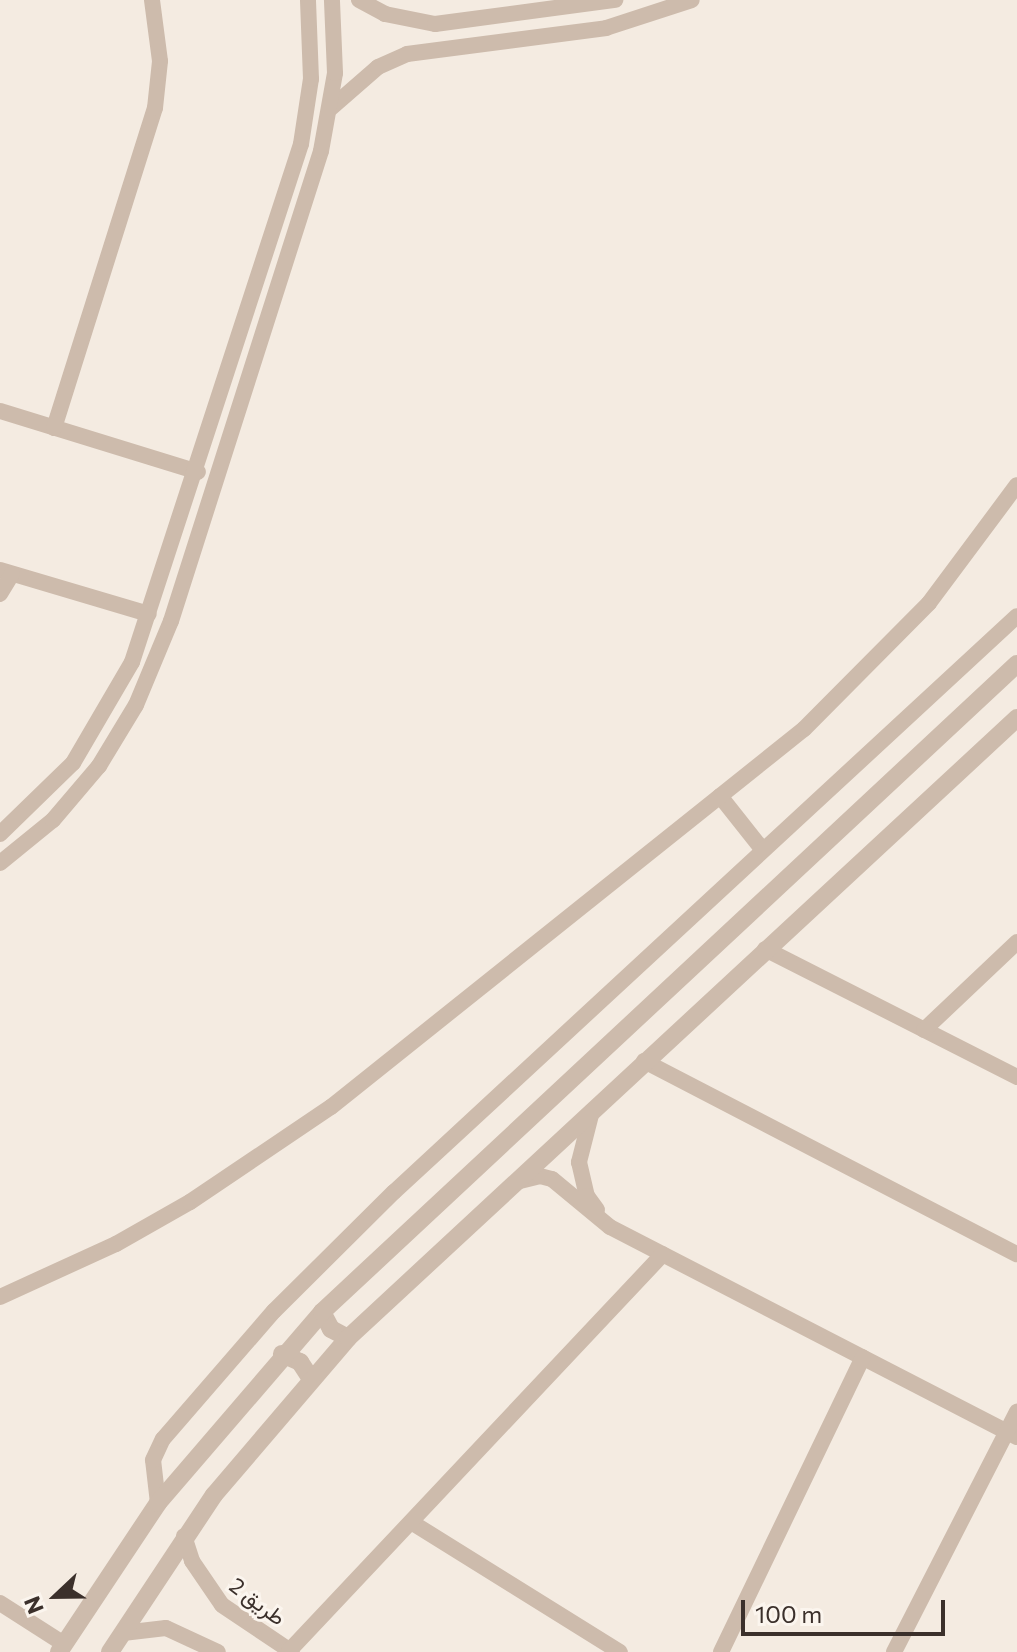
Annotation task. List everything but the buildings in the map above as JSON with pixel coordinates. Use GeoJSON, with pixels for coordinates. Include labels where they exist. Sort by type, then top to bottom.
{"type":"FeatureCollection","features":[{"type":"Feature","properties":{"kind":"street"},"geometry":{"type":"LineString","coordinates":[[54,428],[153,117],[160,61],[152,0]]}},
{"type":"Feature","properties":{"kind":"street"},"geometry":{"type":"LineString","coordinates":[[0,834],[47,793],[96,731],[132,662],[198,472],[301,144],[311,79],[308,0]]}},
{"type":"Feature","properties":{"kind":"street"},"geometry":{"type":"LineString","coordinates":[[0,863],[53,820],[85,785],[119,736],[151,672],[232,438],[331,108],[336,38],[332,0]]}},
{"type":"Feature","properties":{"kind":"street"},"geometry":{"type":"LineString","coordinates":[[359,0],[385,14],[435,24],[615,0]]}},
{"type":"Feature","properties":{"kind":"street"},"geometry":{"type":"LineString","coordinates":[[331,108],[365,76],[407,54],[606,28],[692,0]]}},
{"type":"Feature","properties":{"kind":"street"},"geometry":{"type":"LineString","coordinates":[[0,411],[198,472]]}},
{"type":"Feature","properties":{"kind":"street"},"geometry":{"type":"LineString","coordinates":[[0,1297],[116,1244],[262,1157],[804,729],[888,648],[967,556],[1017,485]]}},
{"type":"Feature","properties":{"kind":"street"},"geometry":{"type":"LineString","coordinates":[[0,594],[6,572],[149,614]]}},
{"type":"Feature","properties":{"kind":"street"},"geometry":{"type":"LineString","coordinates":[[158,1503],[153,1460],[163,1439],[274,1311],[394,1192],[1017,616]]}},
{"type":"Feature","properties":{"kind":"street"},"geometry":{"type":"LineString","coordinates":[[0,1603],[62,1648],[158,1503],[282,1354],[322,1312],[1017,664]]}},
{"type":"Feature","properties":{"kind":"street"},"geometry":{"type":"LineString","coordinates":[[110,1652],[184,1536],[244,1455],[348,1338],[593,1107],[1017,718]]}},
{"type":"Feature","properties":{"kind":"street"},"geometry":{"type":"LineString","coordinates":[[720,796],[762,849]]}},
{"type":"Feature","properties":{"kind":"street"},"geometry":{"type":"LineString","coordinates":[[924,1030],[1017,942]]}},
{"type":"Feature","properties":{"kind":"street"},"geometry":{"type":"LineString","coordinates":[[765,949],[1017,1077]]}},
{"type":"Feature","properties":{"kind":"street"},"geometry":{"type":"LineString","coordinates":[[644,1061],[1017,1254]]}},
{"type":"Feature","properties":{"kind":"street"},"geometry":{"type":"LineString","coordinates":[[593,1107],[581,1145],[581,1180],[610,1227]]}},
{"type":"Feature","properties":{"kind":"street"},"geometry":{"type":"LineString","coordinates":[[509,1185],[540,1176],[552,1179],[610,1227],[1012,1434]]}},
{"type":"Feature","properties":{"kind":"street"},"geometry":{"type":"LineString","coordinates":[[291,1651],[663,1254]]}},
{"type":"Feature","properties":{"kind":"street"},"geometry":{"type":"LineString","coordinates":[[322,1312],[331,1329],[348,1338]]}},
{"type":"Feature","properties":{"kind":"street"},"geometry":{"type":"LineString","coordinates":[[282,1354],[300,1362],[311,1379]]}},
{"type":"Feature","properties":{"kind":"street"},"geometry":{"type":"LineString","coordinates":[[721,1652],[863,1357]]}},
{"type":"Feature","properties":{"kind":"street"},"geometry":{"type":"LineString","coordinates":[[894,1652],[1012,1434],[1017,1412]]}},
{"type":"Feature","properties":{"kind":"street"},"geometry":{"type":"LineString","coordinates":[[411,1522],[620,1652]]}},
{"type":"Feature","properties":{"kind":"street","name":"طريق 2"},"geometry":{"type":"LineString","coordinates":[[184,1536],[198,1573],[222,1605],[291,1651]]}},
{"type":"Feature","properties":{"kind":"street"},"geometry":{"type":"LineString","coordinates":[[123,1633],[166,1628],[218,1652]]}}]}
